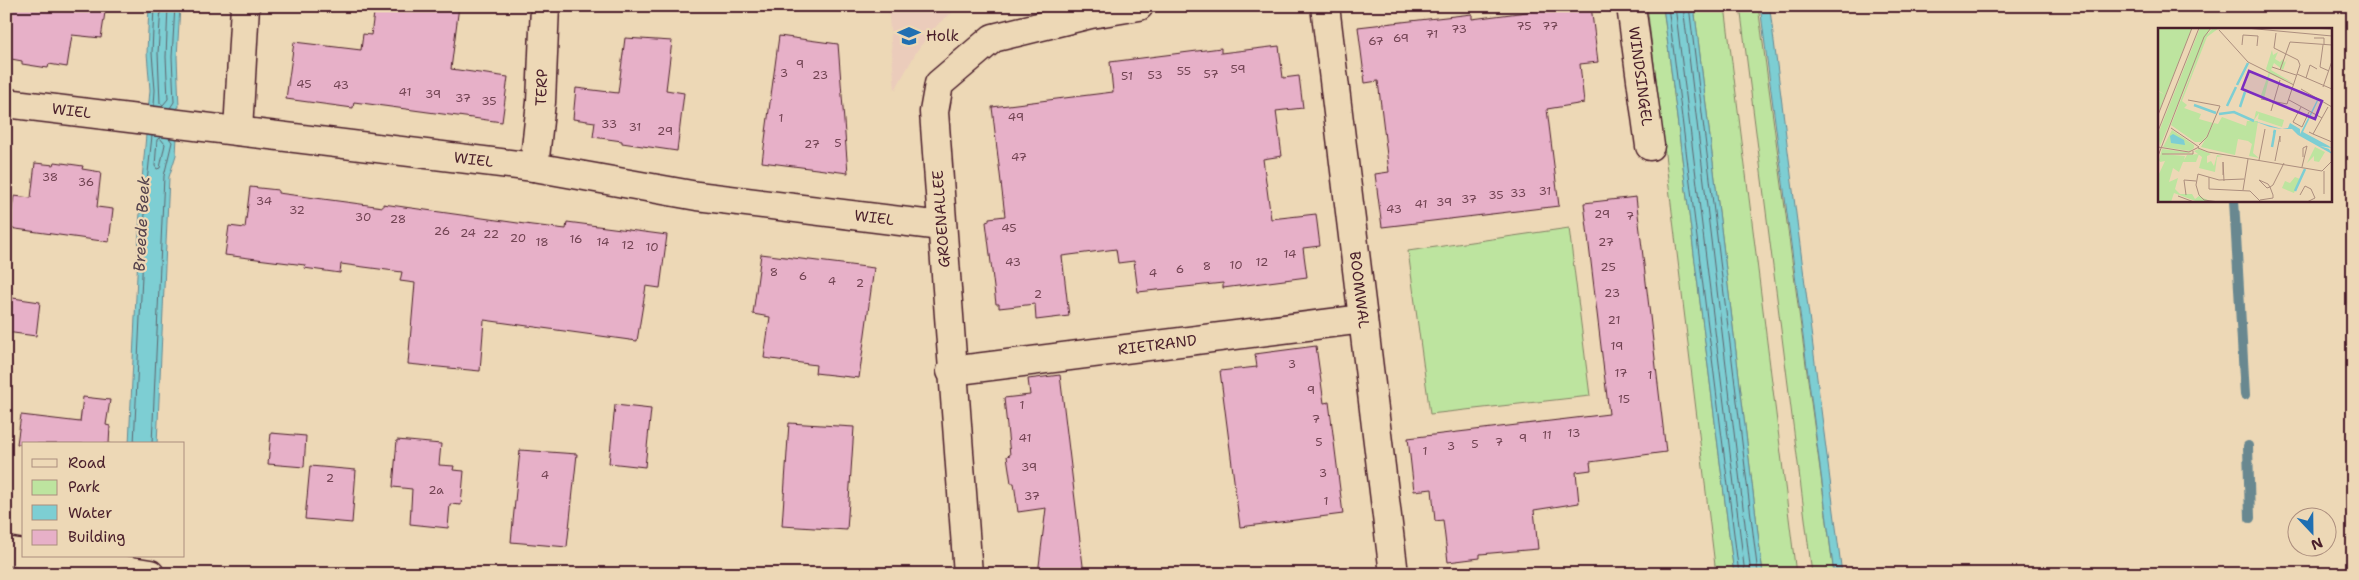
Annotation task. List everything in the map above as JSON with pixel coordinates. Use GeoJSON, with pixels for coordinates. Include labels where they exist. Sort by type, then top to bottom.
{"type":"FeatureCollection","features":[{"type":"Feature","properties":{"kind":"street"},"geometry":{"type":"LineString","coordinates":[[238,131],[245,6]]}},
{"type":"Feature","properties":{"kind":"street","name":"TERP"},"geometry":{"type":"LineString","coordinates":[[534,167],[541,102],[545,6]]}},
{"type":"Feature","properties":{"kind":"street","name":"GROENALLEE"},"geometry":{"type":"LineString","coordinates":[[968,574],[934,112],[938,84],[993,38],[1091,14],[1138,6]]}},
{"type":"Feature","properties":{"kind":"street","name":"BOOMWAL"},"geometry":{"type":"LineString","coordinates":[[1325,6],[1394,574]]}},
{"type":"Feature","properties":{"kind":"street","name":"WINDSINGEL"},"geometry":{"type":"LineString","coordinates":[[1631,6],[1650,146]]}},
{"type":"Feature","properties":{"kind":"street","name":"WIEL"},"geometry":{"type":"LineString","coordinates":[[6,103],[144,118],[534,167],[697,196],[941,226]]}},
{"type":"Feature","properties":{"kind":"street","name":"RIETRAND"},"geometry":{"type":"LineString","coordinates":[[952,372],[1363,319]]}},
{"type":"Feature","properties":{"kind":"street"},"geometry":{"type":"LineString","coordinates":[[6,551],[22,554]]}},
{"type":"Feature","properties":{"kind":"street"},"geometry":{"type":"LineString","coordinates":[[50,558],[150,574]]}},
{"type":"Feature","properties":{"kind":"shaded area","name":"Holk"},"geometry":{"type":"Polygon","coordinates":[[[888,6],[961,6],[939,23],[918,49],[895,90],[888,6]]]}},
{"type":"Feature","properties":{"kind":"green space"},"geometry":{"type":"Polygon","coordinates":[[[1647,6],[1663,6],[1734,574],[1716,574],[1647,6]]]}},
{"type":"Feature","properties":{"kind":"green space"},"geometry":{"type":"Polygon","coordinates":[[[1694,6],[1725,6],[1796,574],[1763,574],[1694,6]]]}},
{"type":"Feature","properties":{"kind":"green space"},"geometry":{"type":"Polygon","coordinates":[[[1740,6],[1758,6],[1834,574],[1812,574],[1740,6]]]}},
{"type":"Feature","properties":{"kind":"green space"},"geometry":{"type":"Polygon","coordinates":[[[1569,228],[1590,396],[1430,414],[1408,251],[1569,228]]]}},
{"type":"Feature","properties":{"kind":"water","name":"Breede Beek"},"geometry":{"type":"Polygon","coordinates":[[[149,6],[180,6],[177,57],[179,107],[175,109],[172,135],[177,137],[176,155],[169,177],[157,442],[129,442],[141,191],[150,90],[147,53],[149,6]]]}},
{"type":"Feature","properties":{"kind":"water"},"geometry":{"type":"Polygon","coordinates":[[[1663,6],[1694,6],[1763,574],[1734,574],[1663,6]]]}},
{"type":"Feature","properties":{"kind":"water"},"geometry":{"type":"Polygon","coordinates":[[[1760,6],[1766,6],[1770,10],[1842,574],[1834,574],[1760,6]]]}},
{"type":"Feature","properties":{"kind":"building"},"geometry":{"type":"Polygon","coordinates":[[[6,6],[106,6],[101,38],[72,35],[67,67],[49,64],[48,68],[22,64],[22,61],[6,58],[6,6]]]}},
{"type":"Feature","properties":{"kind":"building"},"geometry":{"type":"Polygon","coordinates":[[[375,6],[459,6],[451,69],[508,77],[502,122],[354,102],[353,108],[286,99],[294,42],[361,50],[363,34],[371,35],[375,6]]]}},
{"type":"Feature","properties":{"kind":"building"},"geometry":{"type":"Polygon","coordinates":[[[1573,6],[1591,6],[1598,62],[1580,64],[1584,103],[1547,109],[1559,206],[1382,227],[1375,174],[1389,172],[1378,81],[1365,83],[1358,27],[1472,14],[1472,19],[1573,6]]]}},
{"type":"Feature","properties":{"kind":"building"},"geometry":{"type":"Polygon","coordinates":[[[779,36],[838,44],[848,173],[762,162],[779,36]]]}},
{"type":"Feature","properties":{"kind":"building"},"geometry":{"type":"Polygon","coordinates":[[[625,38],[672,41],[666,90],[684,93],[677,151],[593,137],[595,122],[573,119],[576,88],[618,93],[625,38]]]}},
{"type":"Feature","properties":{"kind":"building"},"geometry":{"type":"Polygon","coordinates":[[[1279,46],[1283,78],[1299,76],[1303,108],[1276,111],[1282,156],[1263,159],[1271,219],[1316,214],[1320,246],[1303,248],[1307,277],[1223,288],[1223,283],[1138,292],[1134,261],[1118,263],[1116,249],[1062,256],[1069,316],[1036,320],[1035,304],[999,308],[999,304],[996,304],[986,222],[989,221],[989,218],[1005,216],[992,107],[1113,92],[1110,62],[1221,48],[1221,53],[1279,46]]]}},
{"type":"Feature","properties":{"kind":"building"},"geometry":{"type":"Polygon","coordinates":[[[55,162],[83,166],[82,169],[101,172],[97,207],[113,209],[109,242],[9,228],[14,196],[31,198],[35,163],[54,165],[55,162]]]}},
{"type":"Feature","properties":{"kind":"building"},"geometry":{"type":"Polygon","coordinates":[[[250,187],[278,190],[278,193],[383,207],[383,204],[566,229],[567,222],[667,235],[660,288],[646,286],[637,341],[484,320],[480,371],[408,364],[415,283],[400,281],[402,272],[341,264],[340,273],[304,268],[305,265],[225,255],[229,226],[245,228],[250,187]]]}},
{"type":"Feature","properties":{"kind":"building"},"geometry":{"type":"Polygon","coordinates":[[[1636,197],[1666,452],[1590,462],[1591,470],[1576,472],[1579,503],[1534,510],[1538,549],[1480,554],[1480,558],[1448,562],[1443,520],[1435,521],[1432,489],[1414,491],[1408,438],[1609,414],[1584,203],[1636,197]]]}},
{"type":"Feature","properties":{"kind":"building"},"geometry":{"type":"Polygon","coordinates":[[[761,254],[874,268],[859,378],[815,373],[816,365],[764,358],[770,317],[753,314],[761,254]]]}},
{"type":"Feature","properties":{"kind":"building"},"geometry":{"type":"Polygon","coordinates":[[[6,297],[40,302],[36,336],[6,332],[6,297]]]}},
{"type":"Feature","properties":{"kind":"building"},"geometry":{"type":"Polygon","coordinates":[[[1316,346],[1324,403],[1329,402],[1343,514],[1240,527],[1220,371],[1257,367],[1255,354],[1316,346]]]}},
{"type":"Feature","properties":{"kind":"building"},"geometry":{"type":"Polygon","coordinates":[[[1060,375],[1084,574],[1038,574],[1046,508],[1018,512],[1014,483],[1011,483],[1007,456],[1010,455],[1004,398],[1030,395],[1028,379],[1060,375]]]}},
{"type":"Feature","properties":{"kind":"building"},"geometry":{"type":"Polygon","coordinates":[[[83,397],[110,400],[106,425],[110,426],[109,442],[22,442],[22,444],[17,444],[21,415],[80,422],[83,397]]]}},
{"type":"Feature","properties":{"kind":"building"},"geometry":{"type":"Polygon","coordinates":[[[615,405],[651,409],[645,467],[609,463],[615,405]]]}},
{"type":"Feature","properties":{"kind":"building"},"geometry":{"type":"Polygon","coordinates":[[[789,423],[854,427],[847,530],[782,526],[789,423]]]}},
{"type":"Feature","properties":{"kind":"building"},"geometry":{"type":"Polygon","coordinates":[[[271,433],[306,436],[304,467],[268,464],[271,433]]]}},
{"type":"Feature","properties":{"kind":"building"},"geometry":{"type":"Polygon","coordinates":[[[397,440],[441,444],[439,465],[454,466],[453,470],[464,471],[461,505],[450,504],[448,528],[410,524],[412,489],[393,487],[397,440]]]}},
{"type":"Feature","properties":{"kind":"building"},"geometry":{"type":"Polygon","coordinates":[[[520,450],[577,454],[567,547],[511,542],[520,450]]]}},
{"type":"Feature","properties":{"kind":"building"},"geometry":{"type":"Polygon","coordinates":[[[310,466],[356,470],[352,523],[305,519],[310,466]]]}},
{"type":"Feature","properties":{"kind":"waterway"},"geometry":{"type":"LineString","coordinates":[[2234,201],[2245,395]]}},
{"type":"Feature","properties":{"kind":"waterway"},"geometry":{"type":"LineString","coordinates":[[2248,446],[2250,518]]}},
{"type":"Feature","properties":{"kind":"place","name":"Holk"},"geometry":{"type":"Point","coordinates":[909,36]}}]}
